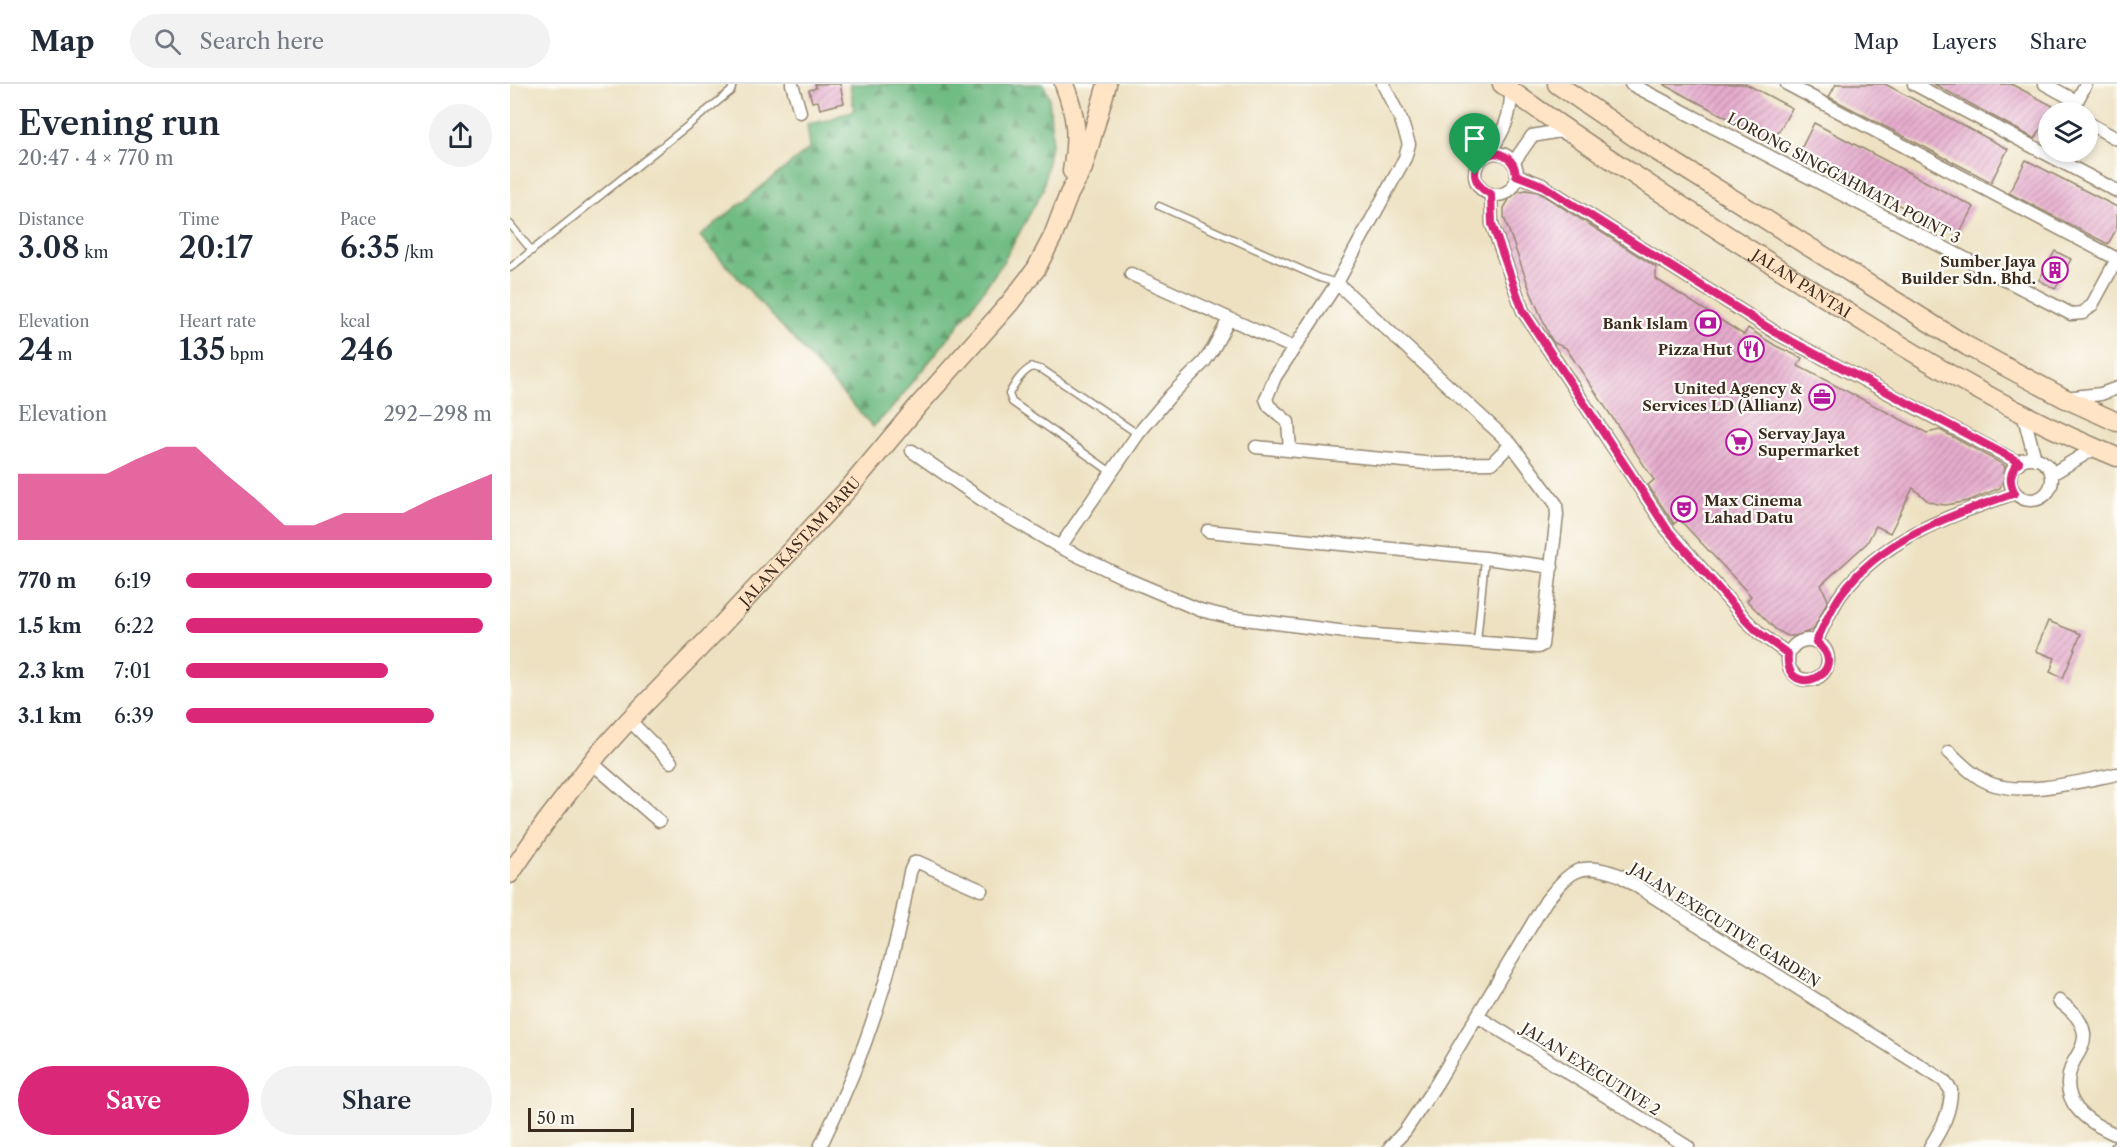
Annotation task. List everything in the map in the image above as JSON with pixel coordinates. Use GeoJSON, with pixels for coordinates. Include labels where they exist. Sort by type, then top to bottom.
{"type":"FeatureCollection","features":[{"type":"Feature","properties":{"kind":"street"},"geometry":{"type":"LineString","coordinates":[[792,84],[800,112]]}},
{"type":"Feature","properties":{"kind":"street","name":"JALAN KASTAM BARU"},"geometry":{"type":"LineString","coordinates":[[1064,84],[1073,107],[1077,141],[1069,194]]}},
{"type":"Feature","properties":{"kind":"street","name":"JALAN KASTAM BARU"},"geometry":{"type":"LineString","coordinates":[[510,874],[591,762],[628,720],[714,633],[850,487],[916,407],[1009,304],[1036,269],[1083,168],[1107,84]]}},
{"type":"Feature","properties":{"kind":"street"},"geometry":{"type":"LineString","coordinates":[[1290,450],[1288,422],[1269,406],[1266,399],[1275,377],[1337,283],[1392,186],[1409,144],[1401,120],[1383,84]]}},
{"type":"Feature","properties":{"kind":"street"},"geometry":{"type":"LineString","coordinates":[[1502,84],[1510,92],[1510,110],[1504,130],[1489,154],[1479,162],[1475,175],[1480,187],[1491,194],[1499,194],[1511,188],[1515,169],[1532,136],[1560,131],[1590,147]]}},
{"type":"Feature","properties":{"kind":"street","name":"JALAN PANTAI"},"geometry":{"type":"LineString","coordinates":[[1502,84],[1590,147],[1904,348],[2023,413],[2117,457]]}},
{"type":"Feature","properties":{"kind":"street"},"geometry":{"type":"LineString","coordinates":[[1557,84],[1636,138],[1967,346],[2064,398],[2117,422]]}},
{"type":"Feature","properties":{"kind":"street","name":"LORONG SINGGAHMATA POINT 3"},"geometry":{"type":"LineString","coordinates":[[1631,84],[2071,314],[2083,314],[2092,305],[2117,259]]}},
{"type":"Feature","properties":{"kind":"street"},"geometry":{"type":"LineString","coordinates":[[1787,84],[2117,259]]}},
{"type":"Feature","properties":{"kind":"street"},"geometry":{"type":"LineString","coordinates":[[1914,84],[2038,147]]}},
{"type":"Feature","properties":{"kind":"street"},"geometry":{"type":"LineString","coordinates":[[2044,84],[2067,102]]}},
{"type":"Feature","properties":{"kind":"street"},"geometry":{"type":"LineString","coordinates":[[2076,102],[2085,84]]}},
{"type":"Feature","properties":{"kind":"street"},"geometry":{"type":"LineString","coordinates":[[2098,129],[2117,139]]}},
{"type":"Feature","properties":{"kind":"street"},"geometry":{"type":"LineString","coordinates":[[1489,154],[1503,154],[1515,169],[1778,334],[2019,462]]}},
{"type":"Feature","properties":{"kind":"street"},"geometry":{"type":"LineString","coordinates":[[2065,162],[2117,191]]}},
{"type":"Feature","properties":{"kind":"street"},"geometry":{"type":"LineString","coordinates":[[1491,194],[1492,224],[1523,311],[1667,529],[1746,620],[1788,654]]}},
{"type":"Feature","properties":{"kind":"street"},"geometry":{"type":"LineString","coordinates":[[1131,274],[1294,348]]}},
{"type":"Feature","properties":{"kind":"street"},"geometry":{"type":"LineString","coordinates":[[912,451],[997,510],[1060,547],[1200,610],[1229,617],[1362,634],[1538,647],[1542,645],[1552,567],[1556,504],[1511,444],[1337,283]]}},
{"type":"Feature","properties":{"kind":"street"},"geometry":{"type":"LineString","coordinates":[[1060,547],[1138,434],[1170,396],[1204,362],[1229,319]]}},
{"type":"Feature","properties":{"kind":"street"},"geometry":{"type":"LineString","coordinates":[[2064,398],[2101,394],[2117,388]]}},
{"type":"Feature","properties":{"kind":"street"},"geometry":{"type":"LineString","coordinates":[[2023,413],[2035,459]]}},
{"type":"Feature","properties":{"kind":"street"},"geometry":{"type":"LineString","coordinates":[[1256,447],[1436,464],[1492,463],[1511,444]]}},
{"type":"Feature","properties":{"kind":"street"},"geometry":{"type":"LineString","coordinates":[[2052,474],[2095,448]]}},
{"type":"Feature","properties":{"kind":"street"},"geometry":{"type":"LineString","coordinates":[[2035,459],[2045,464],[2052,474],[2051,488],[2042,498],[2028,500],[2015,493],[2010,480],[2019,462],[2035,459]]}},
{"type":"Feature","properties":{"kind":"street"},"geometry":{"type":"LineString","coordinates":[[1816,642],[1841,594],[1858,573],[1886,551],[1920,530],[1954,514],[2015,493]]}},
{"type":"Feature","properties":{"kind":"street"},"geometry":{"type":"LineString","coordinates":[[1208,531],[1485,558],[1552,567]]}},
{"type":"Feature","properties":{"kind":"street"},"geometry":{"type":"LineString","coordinates":[[1808,640],[1816,642],[1827,654],[1828,663],[1825,671],[1820,677],[1812,680],[1796,677],[1787,662],[1788,654],[1793,646],[1800,642],[1808,640]]}},
{"type":"Feature","properties":{"kind":"street"},"geometry":{"type":"LineString","coordinates":[[628,720],[671,762]]}},
{"type":"Feature","properties":{"kind":"street"},"geometry":{"type":"LineString","coordinates":[[1949,752],[1974,775],[1990,783],[2007,787],[2051,786],[2117,774]]}},
{"type":"Feature","properties":{"kind":"street"},"geometry":{"type":"LineString","coordinates":[[591,762],[659,821]]}},
{"type":"Feature","properties":{"kind":"street"},"geometry":{"type":"LineString","coordinates":[[820,1147],[846,1094],[875,1016],[894,951],[910,872],[914,863],[928,865],[981,890]]}},
{"type":"Feature","properties":{"kind":"street","name":"JALAN EXECUTIVE GARDEN"},"geometry":{"type":"LineString","coordinates":[[1390,1147],[1405,1131],[1437,1083],[1546,901],[1561,881],[1580,869],[1597,868],[1618,875],[1943,1080],[1951,1090],[1951,1104],[1930,1147]]}},
{"type":"Feature","properties":{"kind":"street"},"geometry":{"type":"LineString","coordinates":[[2059,1001],[2080,1022],[2084,1032],[2081,1052],[2073,1062],[2069,1075],[2070,1099],[2082,1115],[2094,1125],[2117,1136]]}},
{"type":"Feature","properties":{"kind":"street","name":"JALAN EXECUTIVE 2"},"geometry":{"type":"LineString","coordinates":[[1477,1016],[1688,1147]]}},
{"type":"Feature","properties":{"kind":"lane"},"geometry":{"type":"LineString","coordinates":[[510,268],[731,90],[733,84]]}},
{"type":"Feature","properties":{"kind":"lane"},"geometry":{"type":"LineString","coordinates":[[1159,206],[1320,278],[1337,283]]}},
{"type":"Feature","properties":{"kind":"lane"},"geometry":{"type":"LineString","coordinates":[[510,224],[532,251]]}},
{"type":"Feature","properties":{"kind":"lane"},"geometry":{"type":"LineString","coordinates":[[1112,472],[1012,402],[1009,394],[1014,385],[1024,372],[1032,367],[1043,370],[1138,434]]}},
{"type":"Feature","properties":{"kind":"lane"},"geometry":{"type":"LineString","coordinates":[[1477,642],[1485,558]]}},
{"type":"Feature","properties":{"kind":"green space"},"geometry":{"type":"Polygon","coordinates":[[[850,84],[1043,84],[1049,96],[1052,138],[1043,190],[1002,264],[957,327],[892,408],[873,427],[700,236],[810,148],[807,124],[828,120],[854,110],[850,84]]]}},
{"type":"Feature","properties":{"kind":"building"},"geometry":{"type":"Polygon","coordinates":[[[815,84],[840,84],[844,103],[820,109],[818,101],[812,102],[809,90],[816,88],[815,84]]]}},
{"type":"Feature","properties":{"kind":"building"},"geometry":{"type":"Polygon","coordinates":[[[1663,84],[1746,84],[1792,108],[1773,142],[1663,84]]]}},
{"type":"Feature","properties":{"kind":"building"},"geometry":{"type":"Polygon","coordinates":[[[1836,84],[1885,84],[2008,149],[1991,182],[1829,97],[1836,84]]]}},
{"type":"Feature","properties":{"kind":"building"},"geometry":{"type":"Polygon","coordinates":[[[1934,84],[2011,84],[2045,102],[2038,102],[2038,134],[2035,139],[1934,84]]]}},
{"type":"Feature","properties":{"kind":"building"},"geometry":{"type":"Polygon","coordinates":[[[1814,123],[1974,207],[1958,236],[1799,153],[1814,123]]]}},
{"type":"Feature","properties":{"kind":"building"},"geometry":{"type":"Polygon","coordinates":[[[2026,160],[2117,207],[2117,228],[2108,244],[2009,193],[2026,160]]]}},
{"type":"Feature","properties":{"kind":"building"},"geometry":{"type":"Polygon","coordinates":[[[1526,190],[1538,192],[1656,267],[1656,279],[1744,335],[1748,328],[1776,346],[1802,358],[1798,366],[1927,433],[1940,430],[2004,465],[2006,473],[2000,488],[1968,501],[1946,505],[1928,501],[1913,488],[1890,533],[1876,526],[1867,543],[1821,585],[1828,600],[1813,630],[1788,636],[1776,630],[1747,601],[1751,596],[1679,519],[1674,524],[1648,485],[1654,480],[1566,348],[1554,343],[1550,337],[1531,293],[1504,217],[1504,208],[1510,198],[1516,192],[1526,190]]]}},
{"type":"Feature","properties":{"kind":"building","name":"Sumber Jaya Builder Sdn. Bhd."},"geometry":{"type":"Polygon","coordinates":[[[2055,251],[2071,259],[2055,289],[2039,280],[2055,251]]]}},
{"type":"Feature","properties":{"kind":"building"},"geometry":{"type":"Polygon","coordinates":[[[2048,621],[2081,634],[2063,678],[2050,672],[2055,658],[2036,651],[2048,621]]]}},
{"type":"Feature","properties":{"kind":"place","name":"Sumber Jaya Builder Sdn. Bhd."},"geometry":{"type":"Point","coordinates":[2055,270]}},
{"type":"Feature","properties":{"kind":"place","name":"Bank Islam"},"geometry":{"type":"Point","coordinates":[1708,323]}},
{"type":"Feature","properties":{"kind":"place","name":"Pizza Hut"},"geometry":{"type":"Point","coordinates":[1751,349]}},
{"type":"Feature","properties":{"kind":"place","name":"United Agency & Services LD (Allianz)"},"geometry":{"type":"Point","coordinates":[1822,397]}},
{"type":"Feature","properties":{"kind":"place","name":"Servay Jaya Supermarket"},"geometry":{"type":"Point","coordinates":[1739,442]}},
{"type":"Feature","properties":{"kind":"place","name":"Max Cinema Lahad Datu"},"geometry":{"type":"Point","coordinates":[1684,509]}},
{"type":"Feature","properties":{"kind":"route"},"geometry":{"type":"LineString","coordinates":[[1489,154],[1503,154],[1514,163],[1516,175],[1542,185],[1778,334],[2019,462],[2014,467],[2010,480],[2015,493],[1954,514],[1920,530],[1886,551],[1858,573],[1841,594],[1816,642],[1827,654],[1828,663],[1825,671],[1820,677],[1812,680],[1796,677],[1787,662],[1788,654],[1772,644],[1746,620],[1667,529],[1523,311],[1492,224],[1491,194],[1480,187],[1475,175],[1476,168],[1483,157],[1489,154]]}}]}
